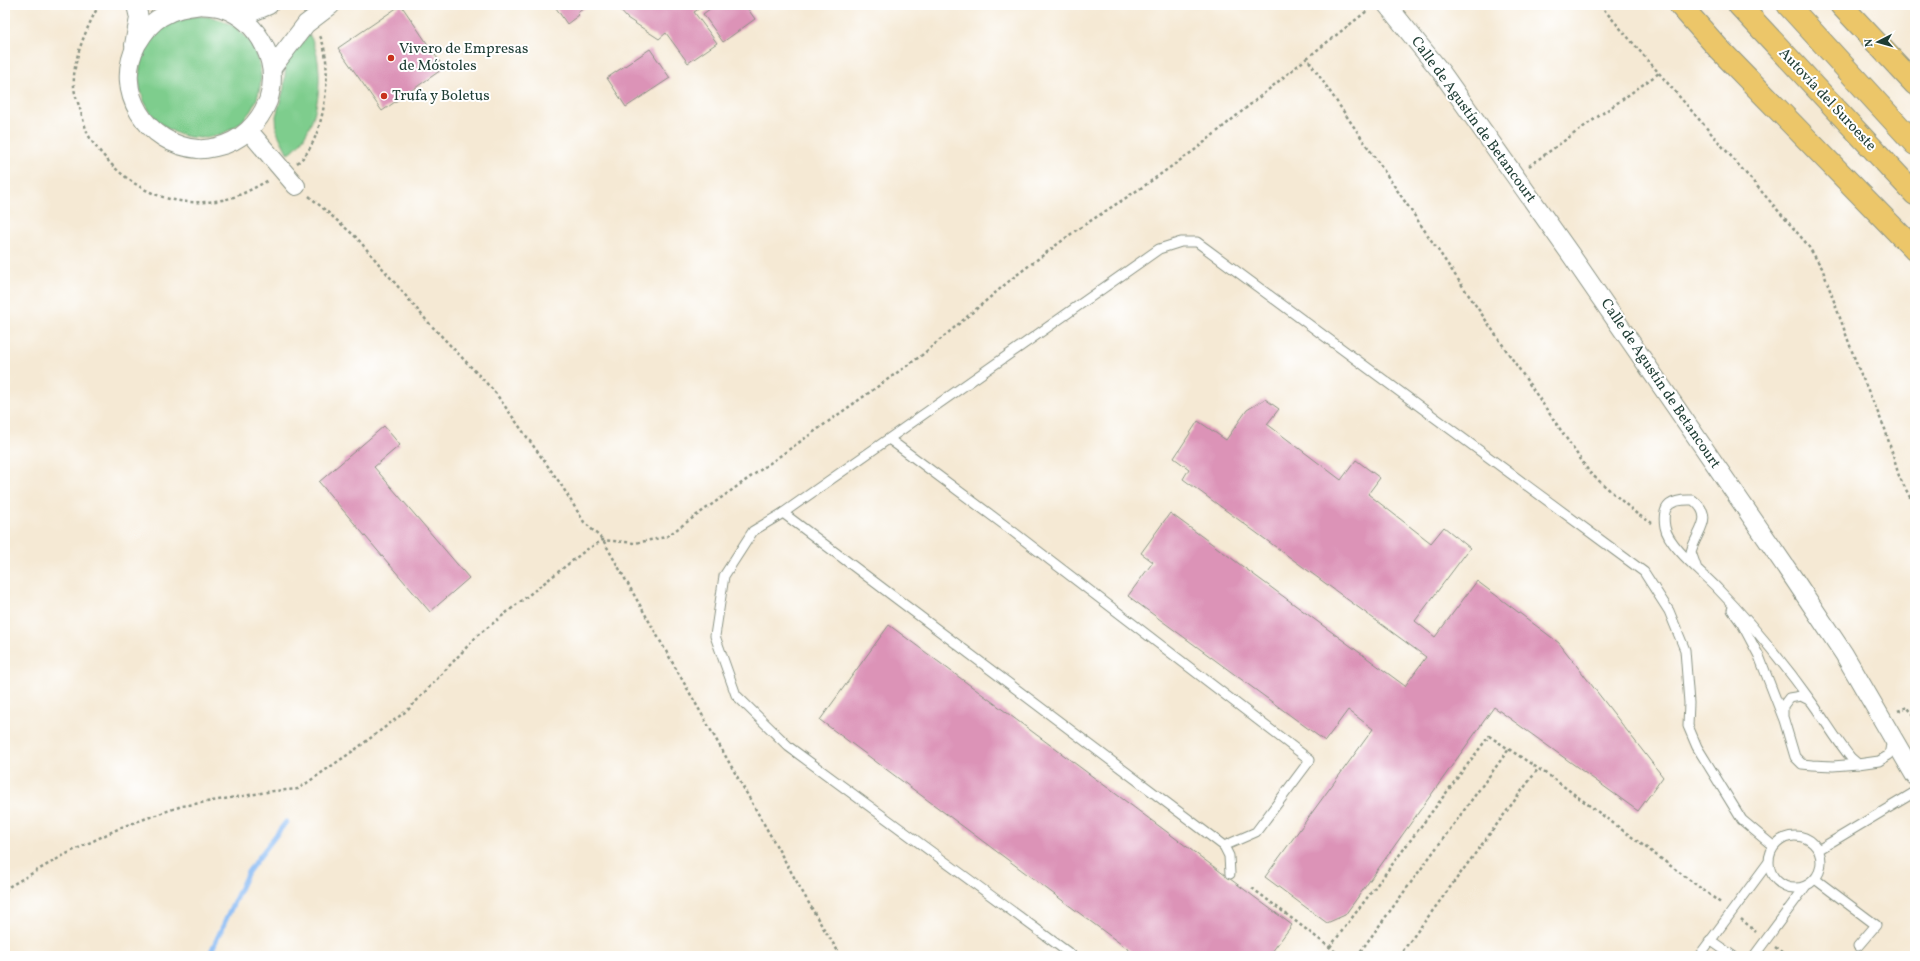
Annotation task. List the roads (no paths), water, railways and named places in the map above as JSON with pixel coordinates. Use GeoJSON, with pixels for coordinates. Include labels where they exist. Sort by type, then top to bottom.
{"type":"FeatureCollection","features":[{"type":"Feature","properties":{"kind":"highway"},"geometry":{"type":"LineString","coordinates":[[1680,5],[1719,49],[1831,166],[1915,250]]}},
{"type":"Feature","properties":{"kind":"highway","name":"Autovía del Suroeste"},"geometry":{"type":"LineString","coordinates":[[1739,5],[1915,194]]}},
{"type":"Feature","properties":{"kind":"highway"},"geometry":{"type":"LineString","coordinates":[[1788,5],[1915,144]]}},
{"type":"Feature","properties":{"kind":"highway"},"geometry":{"type":"LineString","coordinates":[[1841,5],[1915,84]]}},
{"type":"Feature","properties":{"kind":"highway"},"geometry":{"type":"LineString","coordinates":[[1831,166],[1915,264]]}},
{"type":"Feature","properties":{"kind":"street"},"geometry":{"type":"LineString","coordinates":[[132,54],[143,34],[160,18],[178,6],[201,5],[222,8],[241,17],[256,31],[266,48],[272,68],[271,91],[263,113],[249,131],[226,145],[199,150],[173,144],[150,129],[135,107],[128,81],[132,54],[139,18],[136,5]]}},
{"type":"Feature","properties":{"kind":"street"},"geometry":{"type":"LineString","coordinates":[[241,17],[269,5]]}},
{"type":"Feature","properties":{"kind":"street"},"geometry":{"type":"LineString","coordinates":[[272,68],[310,20],[331,5]]}},
{"type":"Feature","properties":{"kind":"street","name":"Calle de Agustín de Betancourt"},"geometry":{"type":"LineString","coordinates":[[1387,5],[1442,73],[1576,261],[1844,654],[1915,776]]}},
{"type":"Feature","properties":{"kind":"street"},"geometry":{"type":"LineString","coordinates":[[249,131],[296,186]]}},
{"type":"Feature","properties":{"kind":"lane"},"geometry":{"type":"LineString","coordinates":[[1073,956],[789,746],[736,695],[715,636],[724,576],[753,531],[783,513],[1159,249],[1181,242],[1197,242],[1644,572],[1669,611],[1685,650],[1689,703],[1688,726],[1697,747],[1742,820],[1773,846]]}},
{"type":"Feature","properties":{"kind":"lane"},"geometry":{"type":"LineString","coordinates":[[889,439],[1017,535],[1310,760],[1256,832],[1224,846]]}},
{"type":"Feature","properties":{"kind":"lane"},"geometry":{"type":"LineString","coordinates":[[1696,569],[1691,552],[1703,525],[1704,519],[1701,506],[1693,500],[1674,501],[1664,512],[1665,528],[1680,551],[1696,569],[1711,582],[1760,633],[1810,701],[1842,748],[1858,764]]}},
{"type":"Feature","properties":{"kind":"lane"},"geometry":{"type":"LineString","coordinates":[[783,513],[1224,846],[1229,856],[1230,874]]}},
{"type":"Feature","properties":{"kind":"lane"},"geometry":{"type":"LineString","coordinates":[[1711,582],[1742,624],[1756,650],[1783,718],[1795,757],[1802,764],[1833,766],[1879,761],[1889,755],[1892,742],[1890,732]]}},
{"type":"Feature","properties":{"kind":"lane"},"geometry":{"type":"LineString","coordinates":[[1783,718],[1783,706],[1789,698],[1801,696],[1810,701]]}},
{"type":"Feature","properties":{"kind":"lane"},"geometry":{"type":"LineString","coordinates":[[1818,850],[1915,792]]}},
{"type":"Feature","properties":{"kind":"lane"},"geometry":{"type":"LineString","coordinates":[[1699,956],[1768,863],[1773,846],[1780,840],[1788,837],[1797,836],[1805,838],[1813,843],[1818,850],[1821,859],[1821,868],[1815,879],[1805,887],[1754,956]]}},
{"type":"Feature","properties":{"kind":"lane"},"geometry":{"type":"LineString","coordinates":[[1768,863],[1770,871],[1780,885],[1796,889],[1805,887]]}},
{"type":"Feature","properties":{"kind":"lane"},"geometry":{"type":"LineString","coordinates":[[1815,879],[1876,925],[1858,946]]}},
{"type":"Feature","properties":{"kind":"lane"},"geometry":{"type":"LineString","coordinates":[[1710,940],[1733,956]]}},
{"type":"Feature","properties":{"kind":"waterway"},"geometry":{"type":"LineString","coordinates":[[209,956],[248,872],[286,822]]}},
{"type":"Feature","properties":{"kind":"place","name":"Vivero de Empresas de Móstoles"},"geometry":{"type":"Point","coordinates":[391,58]}},
{"type":"Feature","properties":{"kind":"place","name":"Trufa y Boletus"},"geometry":{"type":"Point","coordinates":[384,96]}}]}
